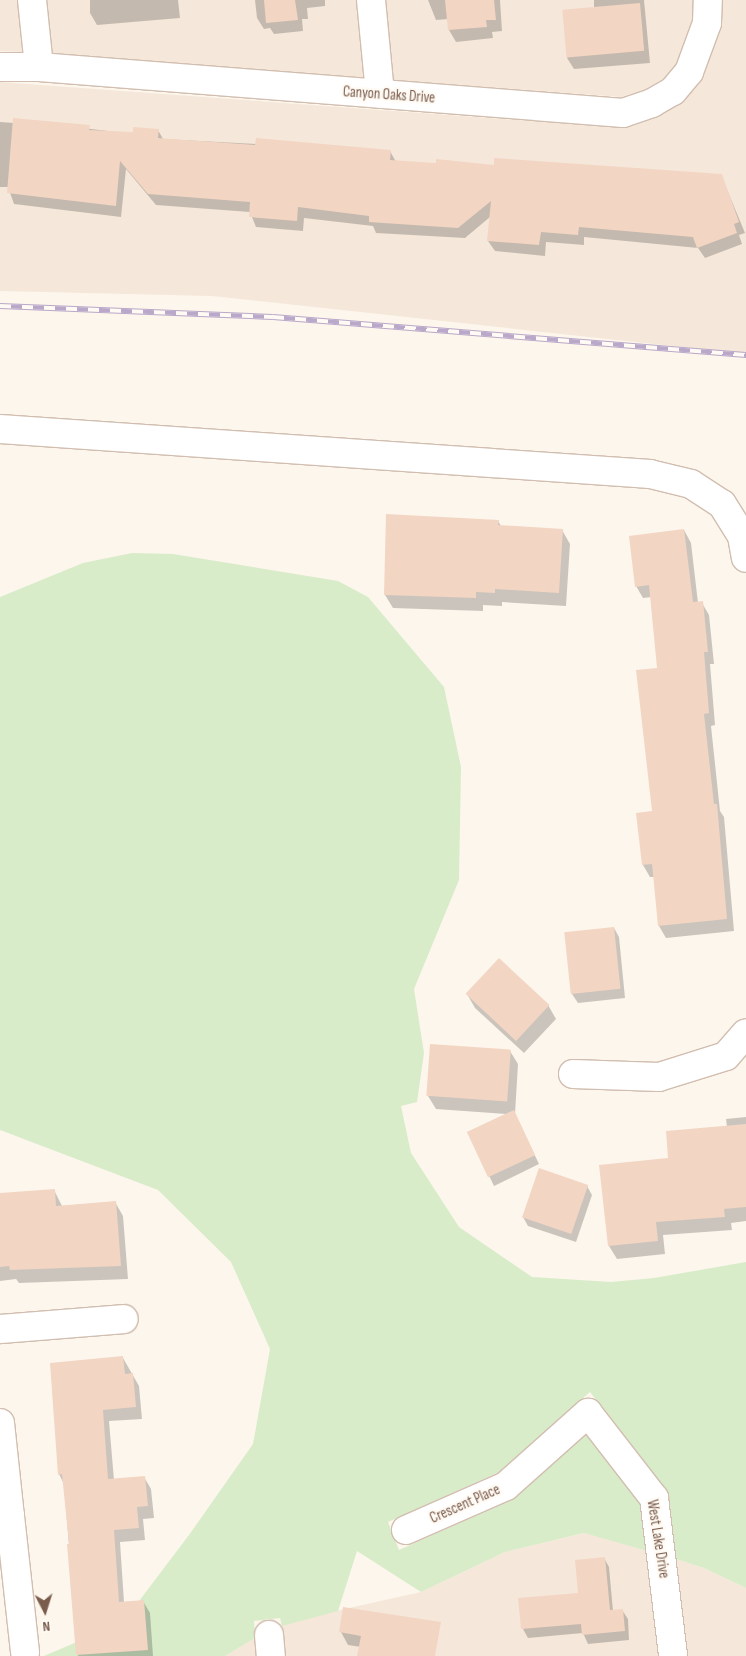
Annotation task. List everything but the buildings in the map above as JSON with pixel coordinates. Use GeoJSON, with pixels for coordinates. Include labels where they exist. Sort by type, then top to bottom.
{"type":"FeatureCollection","features":[{"type":"Feature","properties":{"kind":"street"},"geometry":{"type":"LineString","coordinates":[[32,0],[39,67]]}},
{"type":"Feature","properties":{"kind":"street"},"geometry":{"type":"LineString","coordinates":[[371,0],[380,94]]}},
{"type":"Feature","properties":{"kind":"street","name":"Canyon Oaks Drive"},"geometry":{"type":"LineString","coordinates":[[0,67],[39,67],[623,113],[652,103],[672,90],[689,72],[707,23],[708,0]]}},
{"type":"Feature","properties":{"kind":"street"},"geometry":{"type":"LineString","coordinates":[[0,429],[650,474],[691,484],[722,504],[742,536],[746,558]]}},
{"type":"Feature","properties":{"kind":"street"},"geometry":{"type":"LineString","coordinates":[[573,1074],[659,1077],[726,1056],[746,1033]]}},
{"type":"Feature","properties":{"kind":"street"},"geometry":{"type":"LineString","coordinates":[[0,1329],[124,1319]]}},
{"type":"Feature","properties":{"kind":"street","name":"Crescent Place"},"geometry":{"type":"LineString","coordinates":[[406,1530],[506,1486],[588,1413]]}},
{"type":"Feature","properties":{"kind":"street","name":"West Lake Drive"},"geometry":{"type":"LineString","coordinates":[[588,1413],[654,1498],[674,1656]]}},
{"type":"Feature","properties":{"kind":"street"},"geometry":{"type":"LineString","coordinates":[[0,1423],[5,1516],[25,1652]]}},
{"type":"Feature","properties":{"kind":"shaded area"},"geometry":{"type":"Polygon","coordinates":[[[0,0],[18,0],[23,52],[0,51],[0,0]]]}},
{"type":"Feature","properties":{"kind":"shaded area"},"geometry":{"type":"Polygon","coordinates":[[[46,0],[358,0],[365,78],[51,53],[46,0]]]}},
{"type":"Feature","properties":{"kind":"shaded area"},"geometry":{"type":"Polygon","coordinates":[[[385,0],[694,0],[694,20],[678,63],[664,78],[646,89],[621,97],[393,80],[385,0]]]}},
{"type":"Feature","properties":{"kind":"shaded area"},"geometry":{"type":"Polygon","coordinates":[[[722,0],[746,0],[746,354],[212,296],[0,291],[0,82],[627,128],[659,117],[682,102],[702,79],[720,29],[722,0]]]}},
{"type":"Feature","properties":{"kind":"shaded area"},"geometry":{"type":"Polygon","coordinates":[[[585,1533],[647,1551],[660,1656],[285,1656],[282,1626],[295,1620],[421,1592],[505,1552],[585,1533]]]}},
{"type":"Feature","properties":{"kind":"shaded area"},"geometry":{"type":"Polygon","coordinates":[[[676,1559],[704,1568],[746,1588],[746,1656],[687,1656],[676,1559]]]}},
{"type":"Feature","properties":{"kind":"shaded area"},"geometry":{"type":"Polygon","coordinates":[[[255,1638],[257,1656],[225,1656],[255,1638]]]}},
{"type":"Feature","properties":{"kind":"green space"},"geometry":{"type":"Polygon","coordinates":[[[132,553],[173,554],[338,581],[368,597],[444,687],[461,767],[459,880],[414,989],[424,1053],[417,1102],[401,1106],[411,1153],[459,1227],[532,1277],[611,1282],[654,1278],[746,1262],[746,1588],[704,1568],[676,1559],[664,1488],[590,1392],[499,1472],[388,1522],[399,1550],[512,1500],[586,1434],[641,1504],[647,1551],[584,1533],[505,1552],[421,1592],[357,1551],[338,1611],[282,1626],[280,1618],[254,1621],[255,1638],[225,1656],[44,1656],[98,1633],[136,1605],[189,1535],[253,1444],[270,1349],[231,1262],[158,1190],[0,1130],[0,597],[83,563],[132,553]]]}},
{"type":"Feature","properties":{"kind":"railway"},"geometry":{"type":"LineString","coordinates":[[0,306],[273,317],[746,355]]}}]}
